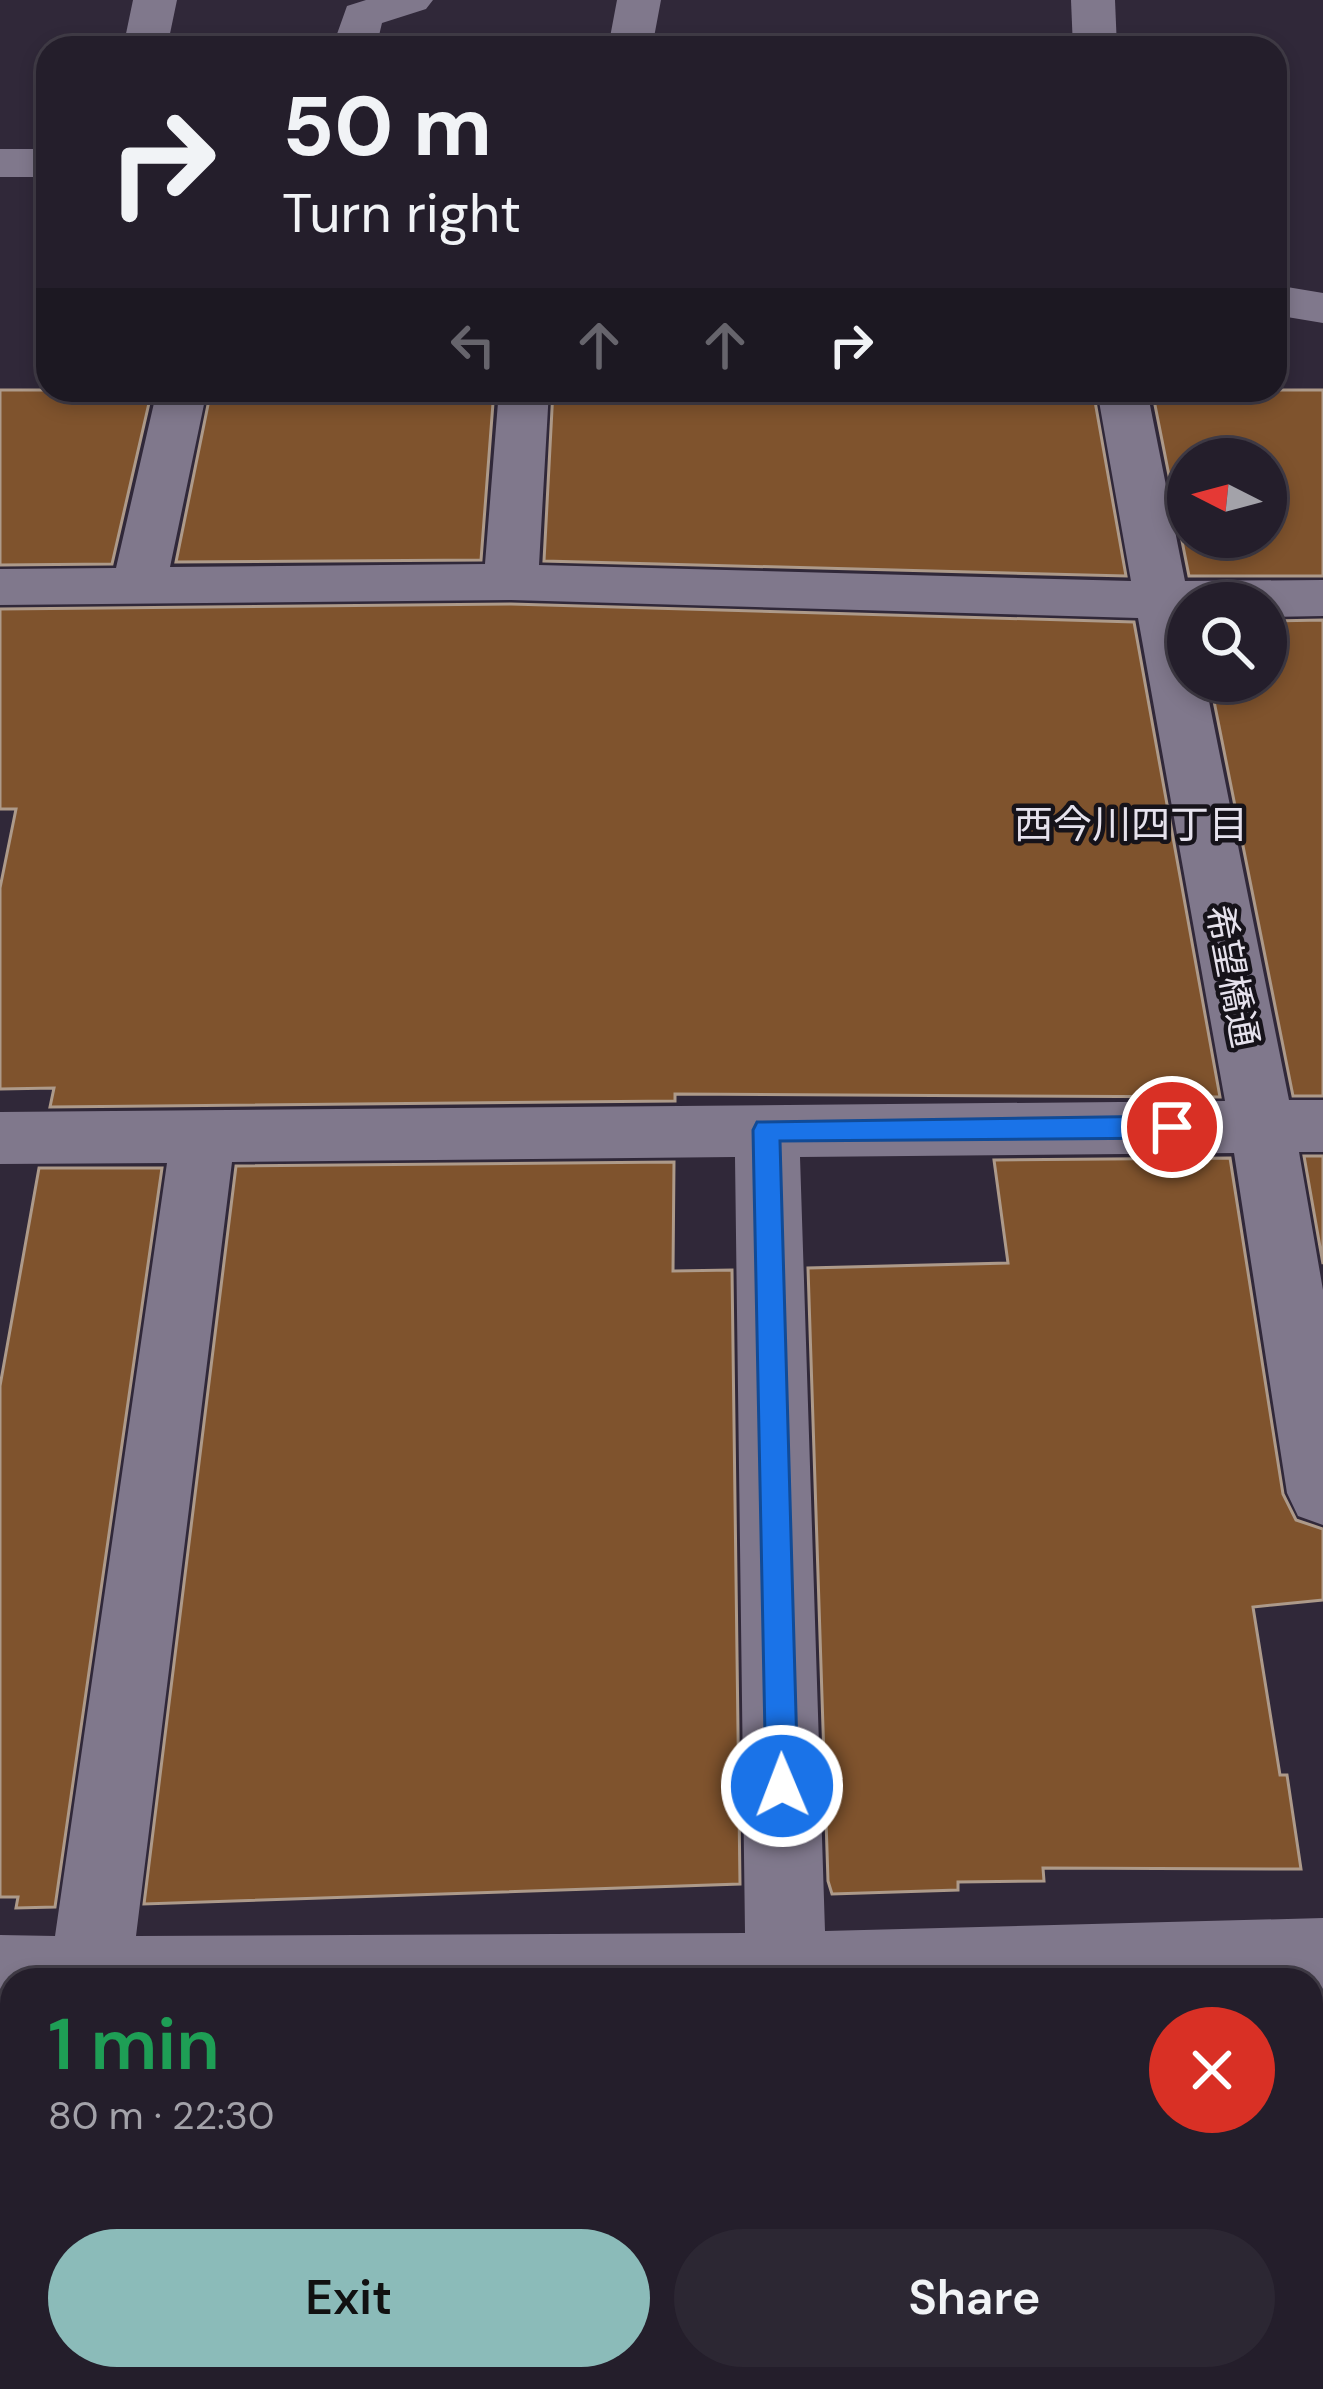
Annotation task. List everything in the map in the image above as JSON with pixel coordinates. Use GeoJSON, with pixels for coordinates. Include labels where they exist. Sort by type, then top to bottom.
{"type":"FeatureCollection","features":[{"type":"Feature","properties":{"kind":"street"},"geometry":{"type":"LineString","coordinates":[[357,36],[362,15],[411,0]]}},
{"type":"Feature","properties":{"kind":"street"},"geometry":{"type":"LineString","coordinates":[[632,36],[639,0]]}},
{"type":"Feature","properties":{"kind":"street"},"geometry":{"type":"LineString","coordinates":[[1093,0],[1094,36]]}},
{"type":"Feature","properties":{"kind":"street"},"geometry":{"type":"LineString","coordinates":[[0,163],[36,163]]}},
{"type":"Feature","properties":{"kind":"street"},"geometry":{"type":"LineString","coordinates":[[1287,302],[1323,308]]}},
{"type":"Feature","properties":{"kind":"street"},"geometry":{"type":"LineString","coordinates":[[139,585],[179,402]]}},
{"type":"Feature","properties":{"kind":"street"},"geometry":{"type":"LineString","coordinates":[[511,582],[523,402]]}},
{"type":"Feature","properties":{"kind":"street","name":"希望橋通"},"geometry":{"type":"LineString","coordinates":[[1124,402],[1159,600],[1292,1126],[1323,1493]]}},
{"type":"Feature","properties":{"kind":"street"},"geometry":{"type":"LineString","coordinates":[[0,587],[511,582],[1159,600],[1323,598]]}},
{"type":"Feature","properties":{"kind":"street"},"geometry":{"type":"LineString","coordinates":[[0,1138],[1292,1126]]}},
{"type":"Feature","properties":{"kind":"street"},"geometry":{"type":"LineString","coordinates":[[767,1130],[786,1968]]}},
{"type":"Feature","properties":{"kind":"street"},"geometry":{"type":"LineString","coordinates":[[91,1968],[203,1136]]}},
{"type":"Feature","properties":{"kind":"street"},"geometry":{"type":"LineString","coordinates":[[965,1968],[1323,1958]]}},
{"type":"Feature","properties":{"kind":"building"},"geometry":{"type":"Polygon","coordinates":[[[0,390],[36,390],[36,402],[149,402],[112,564],[0,565],[0,390]]]}},
{"type":"Feature","properties":{"kind":"building"},"geometry":{"type":"Polygon","coordinates":[[[1287,390],[1323,390],[1323,576],[1189,576],[1185,558],[1287,558],[1287,438],[1167,438],[1167,465],[1154,402],[1287,402],[1287,390]]]}},
{"type":"Feature","properties":{"kind":"building"},"geometry":{"type":"Polygon","coordinates":[[[209,402],[493,402],[481,560],[176,562],[209,402]]]}},
{"type":"Feature","properties":{"kind":"building"},"geometry":{"type":"Polygon","coordinates":[[[552,402],[1095,402],[1126,576],[544,561],[552,402]]]}},
{"type":"Feature","properties":{"kind":"building"},"geometry":{"type":"Polygon","coordinates":[[[511,604],[1134,622],[1220,1097],[675,1094],[675,1101],[50,1107],[54,1088],[0,1089],[0,888],[16,809],[0,809],[0,609],[511,604]]]}},
{"type":"Feature","properties":{"kind":"building"},"geometry":{"type":"Polygon","coordinates":[[[1323,620],[1323,1096],[1293,1096],[1214,702],[1287,702],[1287,621],[1323,620]]]}},
{"type":"Feature","properties":{"kind":"building"},"geometry":{"type":"Polygon","coordinates":[[[1304,1156],[1323,1156],[1323,1264],[1304,1156]]]}},
{"type":"Feature","properties":{"kind":"building"},"geometry":{"type":"Polygon","coordinates":[[[1230,1158],[1283,1494],[1296,1520],[1323,1529],[1323,1600],[1253,1607],[1280,1775],[1287,1775],[1301,1869],[1043,1868],[1044,1881],[958,1882],[958,1890],[832,1894],[808,1268],[1008,1263],[994,1160],[1230,1158]]]}},
{"type":"Feature","properties":{"kind":"building"},"geometry":{"type":"Polygon","coordinates":[[[674,1162],[673,1271],[732,1270],[740,1884],[144,1904],[236,1166],[674,1162]]]}},
{"type":"Feature","properties":{"kind":"building"},"geometry":{"type":"Polygon","coordinates":[[[39,1168],[162,1168],[55,1907],[16,1908],[18,1897],[0,1897],[0,1386],[39,1168]]]}},
{"type":"Feature","properties":{"kind":"district","name":"西今川四丁目"},"geometry":{"type":"Point","coordinates":[1131,824]}},
{"type":"Feature","properties":{"kind":"route"},"geometry":{"type":"LineString","coordinates":[[782,1786],[767,1130],[1172,1127]]}}]}
